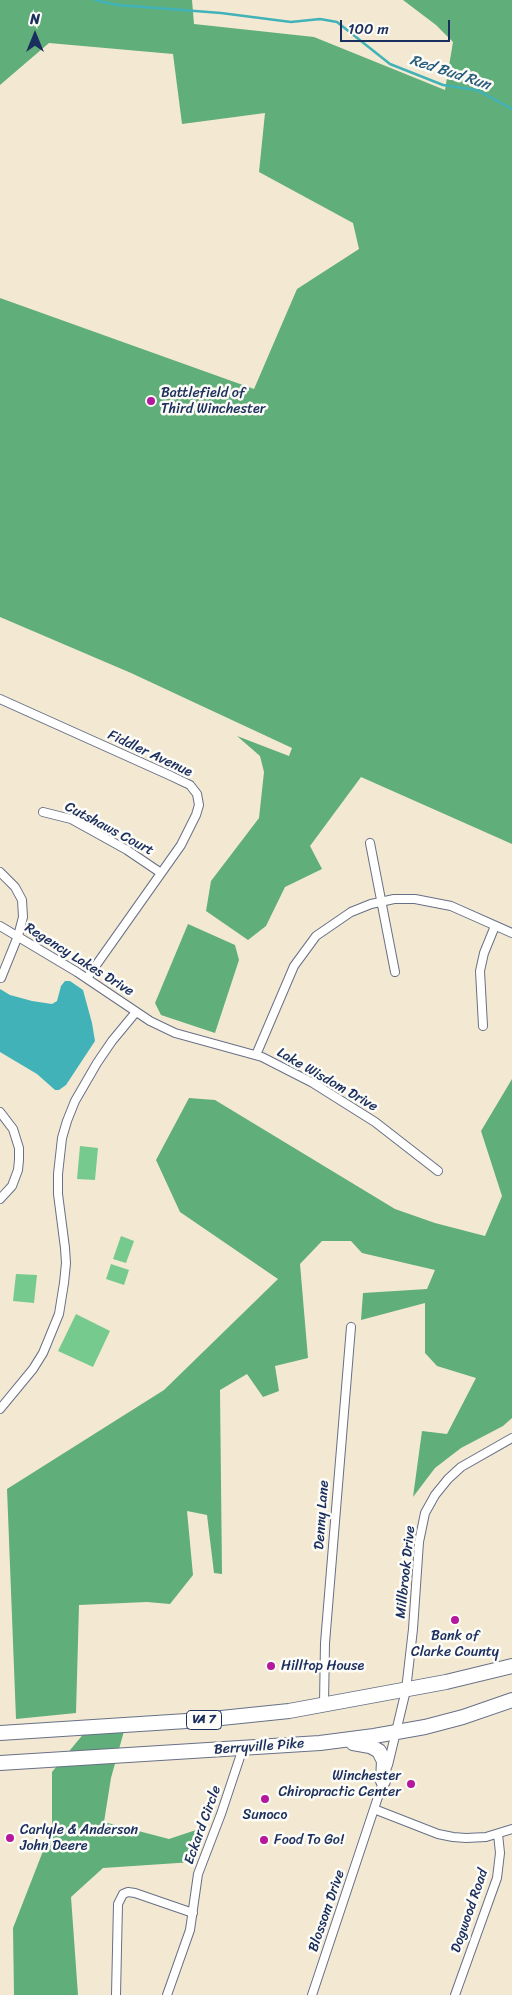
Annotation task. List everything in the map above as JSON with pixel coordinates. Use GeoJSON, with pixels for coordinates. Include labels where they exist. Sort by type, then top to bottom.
{"type":"FeatureCollection","features":[{"type":"Feature","properties":{"kind":"highway","name":"VA 7"},"geometry":{"type":"LineString","coordinates":[[0,1733],[219,1719],[289,1711],[406,1690],[512,1666]]}},
{"type":"Feature","properties":{"kind":"highway","name":"Berryville Pike"},"geometry":{"type":"LineString","coordinates":[[0,1763],[320,1743],[396,1732],[463,1717],[512,1700]]}},
{"type":"Feature","properties":{"kind":"highway"},"geometry":{"type":"LineString","coordinates":[[320,1743],[356,1744],[379,1751],[384,1761],[383,1781]]}},
{"type":"Feature","properties":{"kind":"street","name":"Fiddler Avenue"},"geometry":{"type":"LineString","coordinates":[[0,699],[190,785],[199,800],[196,816],[181,845],[88,978]]}},
{"type":"Feature","properties":{"kind":"street","name":"Cutshaws Court"},"geometry":{"type":"LineString","coordinates":[[43,812],[71,819],[127,850],[161,873]]}},
{"type":"Feature","properties":{"kind":"street"},"geometry":{"type":"LineString","coordinates":[[370,843],[395,972]]}},
{"type":"Feature","properties":{"kind":"street"},"geometry":{"type":"LineString","coordinates":[[0,872],[15,887],[22,900],[23,916],[18,936],[1,978]]}},
{"type":"Feature","properties":{"kind":"street"},"geometry":{"type":"LineString","coordinates":[[256,1056],[287,981],[307,947],[316,936],[337,920],[361,907],[407,898],[433,902],[451,906],[512,934]]}},
{"type":"Feature","properties":{"kind":"street","name":"Regency Lakes Drive"},"geometry":{"type":"LineString","coordinates":[[0,926],[88,978],[136,1012],[112,1041],[79,1093],[67,1121],[59,1156],[58,1194],[66,1263],[59,1314],[46,1346],[33,1369],[0,1409]]}},
{"type":"Feature","properties":{"kind":"street"},"geometry":{"type":"LineString","coordinates":[[483,1026],[480,971],[484,953],[495,926]]}},
{"type":"Feature","properties":{"kind":"street","name":"Lake Wisdom Drive"},"geometry":{"type":"LineString","coordinates":[[136,1012],[175,1032],[256,1056],[313,1083],[352,1106],[398,1138],[438,1171]]}},
{"type":"Feature","properties":{"kind":"street"},"geometry":{"type":"LineString","coordinates":[[0,1112],[13,1129],[19,1148],[19,1160],[16,1177],[12,1186],[0,1200]]}},
{"type":"Feature","properties":{"kind":"street","name":"Denny Lane"},"geometry":{"type":"LineString","coordinates":[[324,1704],[325,1643],[351,1327]]}},
{"type":"Feature","properties":{"kind":"street","name":"Millbrook Drive"},"geometry":{"type":"LineString","coordinates":[[406,1690],[413,1629],[419,1542],[425,1513],[443,1485],[461,1467],[512,1438]]}},
{"type":"Feature","properties":{"kind":"street","name":"Blossom Drive"},"geometry":{"type":"LineString","coordinates":[[312,1995],[383,1781],[406,1690]]}},
{"type":"Feature","properties":{"kind":"street","name":"Eckard Circle"},"geometry":{"type":"LineString","coordinates":[[167,1995],[190,1930],[198,1874],[243,1748]]}},
{"type":"Feature","properties":{"kind":"street"},"geometry":{"type":"LineString","coordinates":[[374,1809],[438,1834],[466,1838],[486,1837],[512,1829]]}},
{"type":"Feature","properties":{"kind":"street","name":"Dogwood Road"},"geometry":{"type":"LineString","coordinates":[[455,1995],[497,1878],[500,1853],[498,1834]]}},
{"type":"Feature","properties":{"kind":"street"},"geometry":{"type":"LineString","coordinates":[[116,1995],[118,1904],[123,1894],[128,1892],[135,1893],[193,1913]]}},
{"type":"Feature","properties":{"kind":"green space"},"geometry":{"type":"Polygon","coordinates":[[[0,0],[192,0],[194,24],[314,37],[445,90],[453,42],[436,25],[403,0],[512,0],[512,844],[361,777],[310,846],[322,869],[285,887],[266,926],[248,940],[206,911],[211,881],[259,818],[264,772],[260,756],[237,736],[289,756],[292,748],[131,673],[0,617],[0,298],[254,389],[297,289],[359,249],[353,223],[259,172],[265,113],[182,124],[173,54],[49,43],[0,85],[0,0]]]}},
{"type":"Feature","properties":{"kind":"green space"},"geometry":{"type":"Polygon","coordinates":[[[188,924],[235,945],[239,960],[215,1033],[161,1015],[155,1003],[188,924]]]}},
{"type":"Feature","properties":{"kind":"green space"},"geometry":{"type":"Polygon","coordinates":[[[512,1079],[512,1418],[503,1426],[461,1448],[435,1468],[413,1497],[422,1431],[447,1434],[476,1378],[437,1366],[425,1353],[425,1303],[361,1320],[363,1293],[427,1289],[435,1270],[362,1253],[351,1241],[322,1241],[300,1264],[308,1358],[275,1366],[279,1391],[263,1397],[247,1374],[220,1390],[222,1574],[214,1573],[207,1515],[187,1511],[193,1575],[170,1604],[147,1602],[79,1605],[76,1713],[16,1719],[7,1489],[164,1390],[278,1279],[180,1212],[156,1160],[189,1098],[215,1100],[395,1209],[435,1223],[485,1236],[502,1196],[481,1131],[512,1079]]]}},
{"type":"Feature","properties":{"kind":"green space"},"geometry":{"type":"Polygon","coordinates":[[[80,1146],[98,1148],[95,1180],[77,1179],[80,1146]]]}},
{"type":"Feature","properties":{"kind":"green space"},"geometry":{"type":"Polygon","coordinates":[[[121,1236],[134,1241],[126,1263],[113,1259],[121,1236]]]}},
{"type":"Feature","properties":{"kind":"green space"},"geometry":{"type":"Polygon","coordinates":[[[111,1264],[129,1270],[124,1285],[106,1279],[111,1264]]]}},
{"type":"Feature","properties":{"kind":"green space"},"geometry":{"type":"Polygon","coordinates":[[[16,1274],[37,1275],[34,1303],[13,1301],[16,1274]]]}},
{"type":"Feature","properties":{"kind":"green space"},"geometry":{"type":"Polygon","coordinates":[[[76,1314],[110,1331],[93,1367],[58,1351],[76,1314]]]}},
{"type":"Feature","properties":{"kind":"green space"},"geometry":{"type":"Polygon","coordinates":[[[124,1731],[111,1778],[104,1822],[169,1839],[205,1827],[193,1862],[103,1868],[71,1897],[78,1995],[14,1995],[13,1928],[52,1828],[52,1772],[85,1732],[124,1731]]]}},
{"type":"Feature","properties":{"kind":"water"},"geometry":{"type":"Polygon","coordinates":[[[65,981],[70,981],[83,990],[95,1041],[66,1085],[59,1090],[55,1090],[37,1074],[0,1052],[0,989],[10,995],[52,1004],[57,1001],[61,986],[65,981]]]}},
{"type":"Feature","properties":{"kind":"waterway","name":"Red Bud Run"},"geometry":{"type":"LineString","coordinates":[[95,0],[117,5],[221,13],[291,22],[320,19],[337,22],[390,64],[443,85],[477,90],[512,109]]}},
{"type":"Feature","properties":{"kind":"place","name":"Battlefield of Third Winchester"},"geometry":{"type":"Point","coordinates":[151,401]}},
{"type":"Feature","properties":{"kind":"place","name":"Bank of Clarke County"},"geometry":{"type":"Point","coordinates":[455,1620]}},
{"type":"Feature","properties":{"kind":"place","name":"Hilltop House"},"geometry":{"type":"Point","coordinates":[271,1666]}},
{"type":"Feature","properties":{"kind":"place","name":"Winchester Chiropractic Center"},"geometry":{"type":"Point","coordinates":[411,1784]}},
{"type":"Feature","properties":{"kind":"place","name":"Sunoco"},"geometry":{"type":"Point","coordinates":[265,1799]}},
{"type":"Feature","properties":{"kind":"place","name":"Carlyle & Anderson John Deere"},"geometry":{"type":"Point","coordinates":[10,1838]}},
{"type":"Feature","properties":{"kind":"place","name":"Food To Go!"},"geometry":{"type":"Point","coordinates":[264,1840]}}]}
